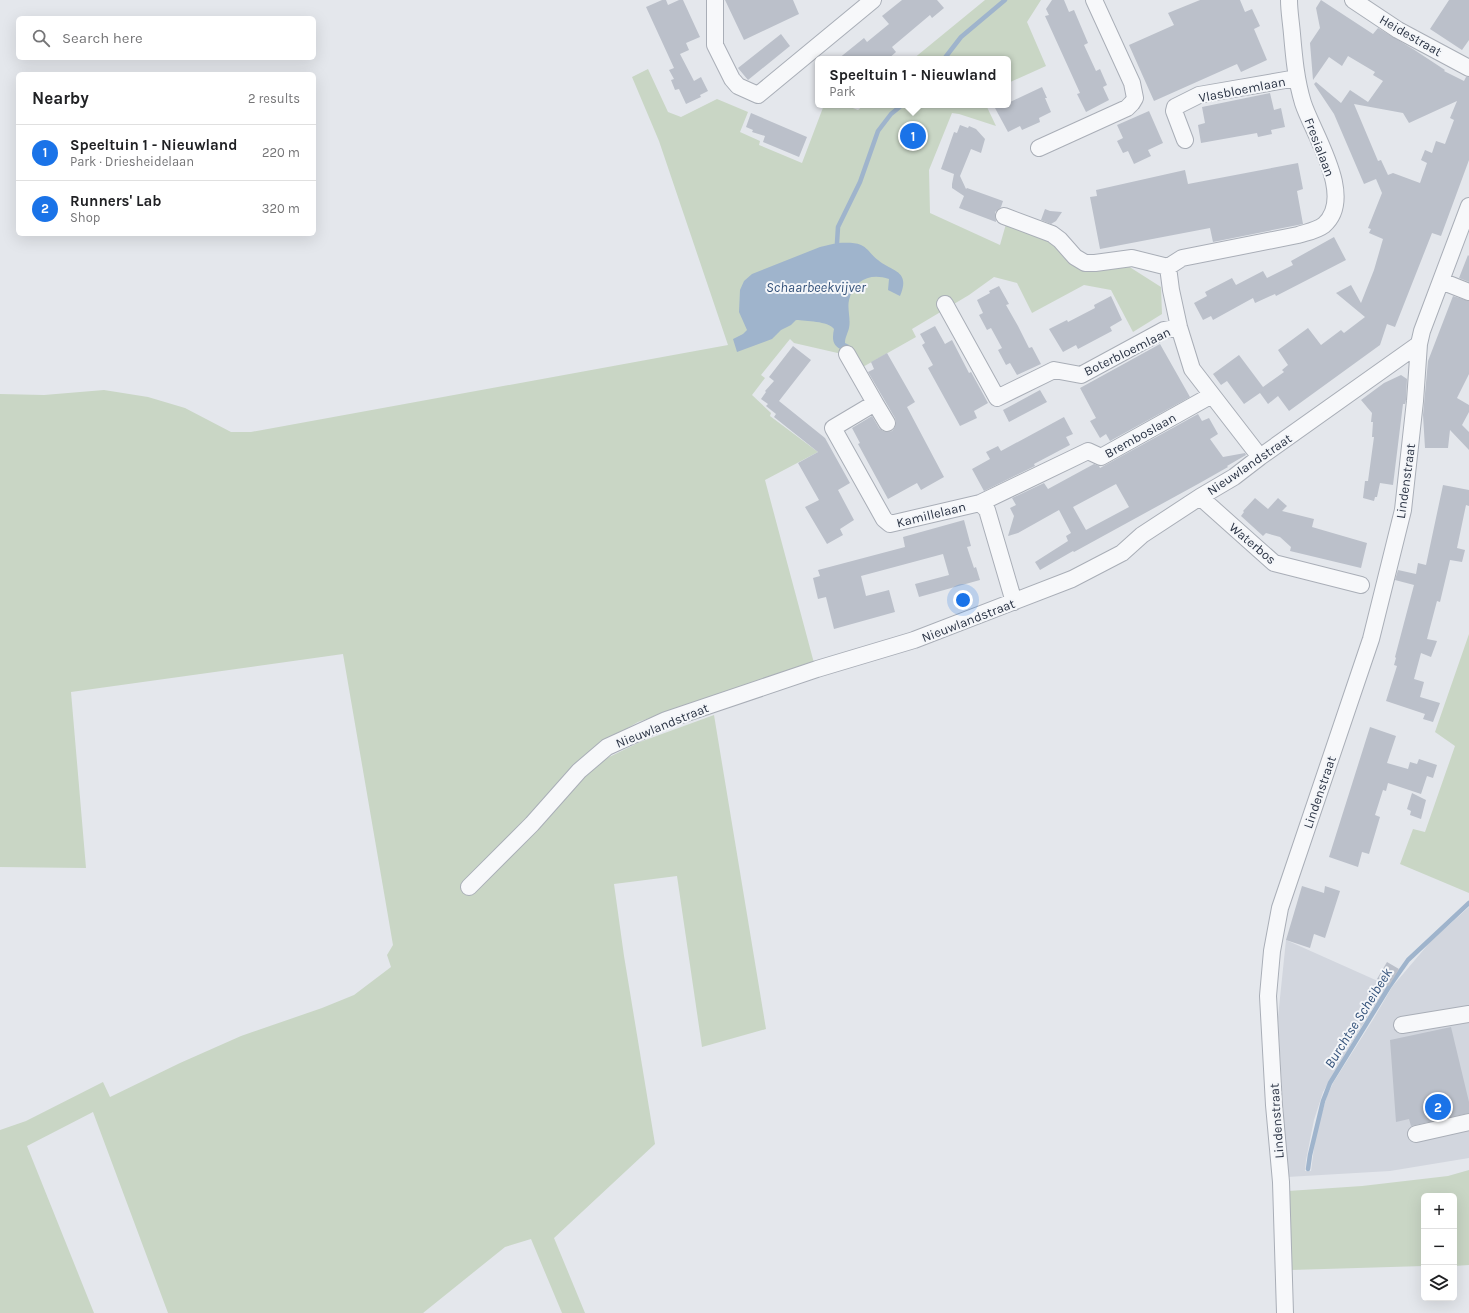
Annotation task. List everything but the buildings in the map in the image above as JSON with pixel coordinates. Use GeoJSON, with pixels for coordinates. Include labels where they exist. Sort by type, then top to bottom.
{"type":"FeatureCollection","features":[{"type":"Feature","properties":{"kind":"street"},"geometry":{"type":"LineString","coordinates":[[715,0],[715,46],[732,79],[738,86],[758,95],[873,0]]}},
{"type":"Feature","properties":{"kind":"street"},"geometry":{"type":"LineString","coordinates":[[1038,148],[1127,108],[1135,98],[1132,83],[1094,0]]}},
{"type":"Feature","properties":{"kind":"street","name":"Fresialaan"},"geometry":{"type":"LineString","coordinates":[[1168,267],[1182,258],[1298,235],[1316,230],[1324,224],[1332,214],[1336,199],[1333,174],[1303,103],[1297,78],[1289,0]]}},
{"type":"Feature","properties":{"kind":"street","name":"Heidestraat"},"geometry":{"type":"LineString","coordinates":[[1353,0],[1398,30],[1469,68]]}},
{"type":"Feature","properties":{"kind":"street","name":"Vlasbloemlaan"},"geometry":{"type":"LineString","coordinates":[[1185,140],[1174,111],[1175,107],[1200,95],[1297,78]]}},
{"type":"Feature","properties":{"kind":"street","name":"Lindenstraat"},"geometry":{"type":"LineString","coordinates":[[1285,1313],[1281,1182],[1274,1105],[1268,996],[1272,951],[1280,908],[1371,638],[1383,593],[1403,510],[1415,401],[1419,344],[1422,331],[1469,206]]}},
{"type":"Feature","properties":{"kind":"street"},"geometry":{"type":"LineString","coordinates":[[1004,216],[1052,234],[1060,240],[1075,257],[1085,263],[1132,258],[1168,267],[1179,327],[1192,369],[1260,457]]}},
{"type":"Feature","properties":{"kind":"street"},"geometry":{"type":"LineString","coordinates":[[1441,281],[1469,292]]}},
{"type":"Feature","properties":{"kind":"street","name":"Boterbloemlaan"},"geometry":{"type":"LineString","coordinates":[[945,304],[997,398],[1054,370],[1080,375],[1164,330],[1179,327]]}},
{"type":"Feature","properties":{"kind":"street","name":"Nieuwlandstraat"},"geometry":{"type":"LineString","coordinates":[[469,887],[532,824],[579,770],[608,747],[666,720],[817,669],[914,640],[1072,578],[1122,552],[1142,534],[1234,477],[1419,344]]}},
{"type":"Feature","properties":{"kind":"street"},"geometry":{"type":"LineString","coordinates":[[847,354],[887,423]]}},
{"type":"Feature","properties":{"kind":"street","name":"Bremboslaan"},"geometry":{"type":"LineString","coordinates":[[980,503],[1088,451],[1101,457],[1212,395]]}},
{"type":"Feature","properties":{"kind":"street","name":"Kamillelaan"},"geometry":{"type":"LineString","coordinates":[[875,403],[833,428],[884,519],[890,524],[980,503],[987,510],[1014,602]]}},
{"type":"Feature","properties":{"kind":"street","name":"Waterbos"},"geometry":{"type":"LineString","coordinates":[[1200,497],[1274,563],[1361,585]]}},
{"type":"Feature","properties":{"kind":"street"},"geometry":{"type":"LineString","coordinates":[[1402,1025],[1469,1014]]}},
{"type":"Feature","properties":{"kind":"street"},"geometry":{"type":"LineString","coordinates":[[1416,1134],[1469,1122]]}},
{"type":"Feature","properties":{"kind":"shaded area"},"geometry":{"type":"Polygon","coordinates":[[[1469,907],[1469,1158],[1390,1171],[1287,1177],[1278,1017],[1286,940],[1389,986],[1372,1009],[1323,1092],[1314,1120],[1306,1160],[1305,1171],[1311,1171],[1316,1133],[1327,1096],[1333,1083],[1392,987],[1431,941],[1469,907]]]}},
{"type":"Feature","properties":{"kind":"green space"},"geometry":{"type":"Polygon","coordinates":[[[985,0],[1041,0],[1027,22],[1046,66],[1011,82],[1011,56],[917,56],[985,0]]]}},
{"type":"Feature","properties":{"kind":"green space"},"geometry":{"type":"Polygon","coordinates":[[[648,69],[668,112],[681,117],[717,99],[748,112],[740,132],[760,141],[759,145],[802,163],[823,108],[853,108],[858,110],[860,108],[987,108],[996,126],[952,113],[929,170],[930,213],[1000,245],[1006,224],[1051,240],[1079,265],[1128,266],[1161,287],[1162,314],[1133,332],[1111,290],[1084,285],[1032,313],[1017,283],[994,277],[969,295],[912,329],[916,337],[861,368],[842,354],[794,343],[790,339],[761,375],[765,378],[752,395],[771,413],[770,416],[818,452],[765,480],[814,663],[638,722],[598,745],[603,760],[640,742],[714,715],[766,1029],[702,1047],[677,876],[614,884],[624,956],[655,1144],[554,1238],[585,1313],[562,1313],[531,1239],[505,1247],[423,1313],[168,1313],[93,1112],[27,1146],[94,1313],[0,1313],[0,1130],[26,1121],[103,1082],[110,1097],[180,1063],[241,1036],[322,1008],[354,995],[391,967],[387,955],[393,945],[343,654],[71,692],[86,868],[0,867],[0,394],[44,395],[104,390],[148,397],[185,408],[231,432],[251,432],[728,345],[659,141],[632,77],[648,69]]]}},
{"type":"Feature","properties":{"kind":"green space"},"geometry":{"type":"Polygon","coordinates":[[[1469,634],[1469,893],[1400,864],[1413,829],[1425,832],[1455,746],[1435,732],[1469,634]]]}},
{"type":"Feature","properties":{"kind":"green space"},"geometry":{"type":"Polygon","coordinates":[[[1469,1170],[1469,1265],[1457,1266],[1457,1193],[1421,1193],[1421,1266],[1291,1270],[1288,1191],[1362,1186],[1448,1176],[1469,1170]]]}},
{"type":"Feature","properties":{"kind":"water","name":"Schaarbeekvijver"},"geometry":{"type":"Polygon","coordinates":[[[837,243],[852,243],[861,245],[883,264],[902,276],[903,287],[900,296],[888,290],[889,279],[882,277],[870,277],[859,283],[851,293],[849,300],[849,330],[845,343],[849,345],[843,350],[834,342],[834,329],[831,326],[816,322],[796,320],[791,325],[781,330],[772,339],[737,352],[733,339],[743,334],[747,330],[739,312],[740,290],[744,281],[752,274],[820,247],[837,243]]]}},
{"type":"Feature","properties":{"kind":"waterway"},"geometry":{"type":"LineString","coordinates":[[946,56],[961,37],[1005,0]]}},
{"type":"Feature","properties":{"kind":"waterway"},"geometry":{"type":"LineString","coordinates":[[837,243],[838,227],[860,182],[878,131],[891,114],[898,108]]}},
{"type":"Feature","properties":{"kind":"waterway","name":"Burchtse Scheibeek"},"geometry":{"type":"LineString","coordinates":[[1308,1169],[1323,1101],[1330,1083],[1389,987],[1408,960],[1469,903]]}},
{"type":"Feature","properties":{"kind":"place","name":"Speeltuin 1 - Nieuwland"},"geometry":{"type":"Point","coordinates":[913,136]}},
{"type":"Feature","properties":{"kind":"place","name":"Runners' Lab"},"geometry":{"type":"Point","coordinates":[1438,1107]}}]}
